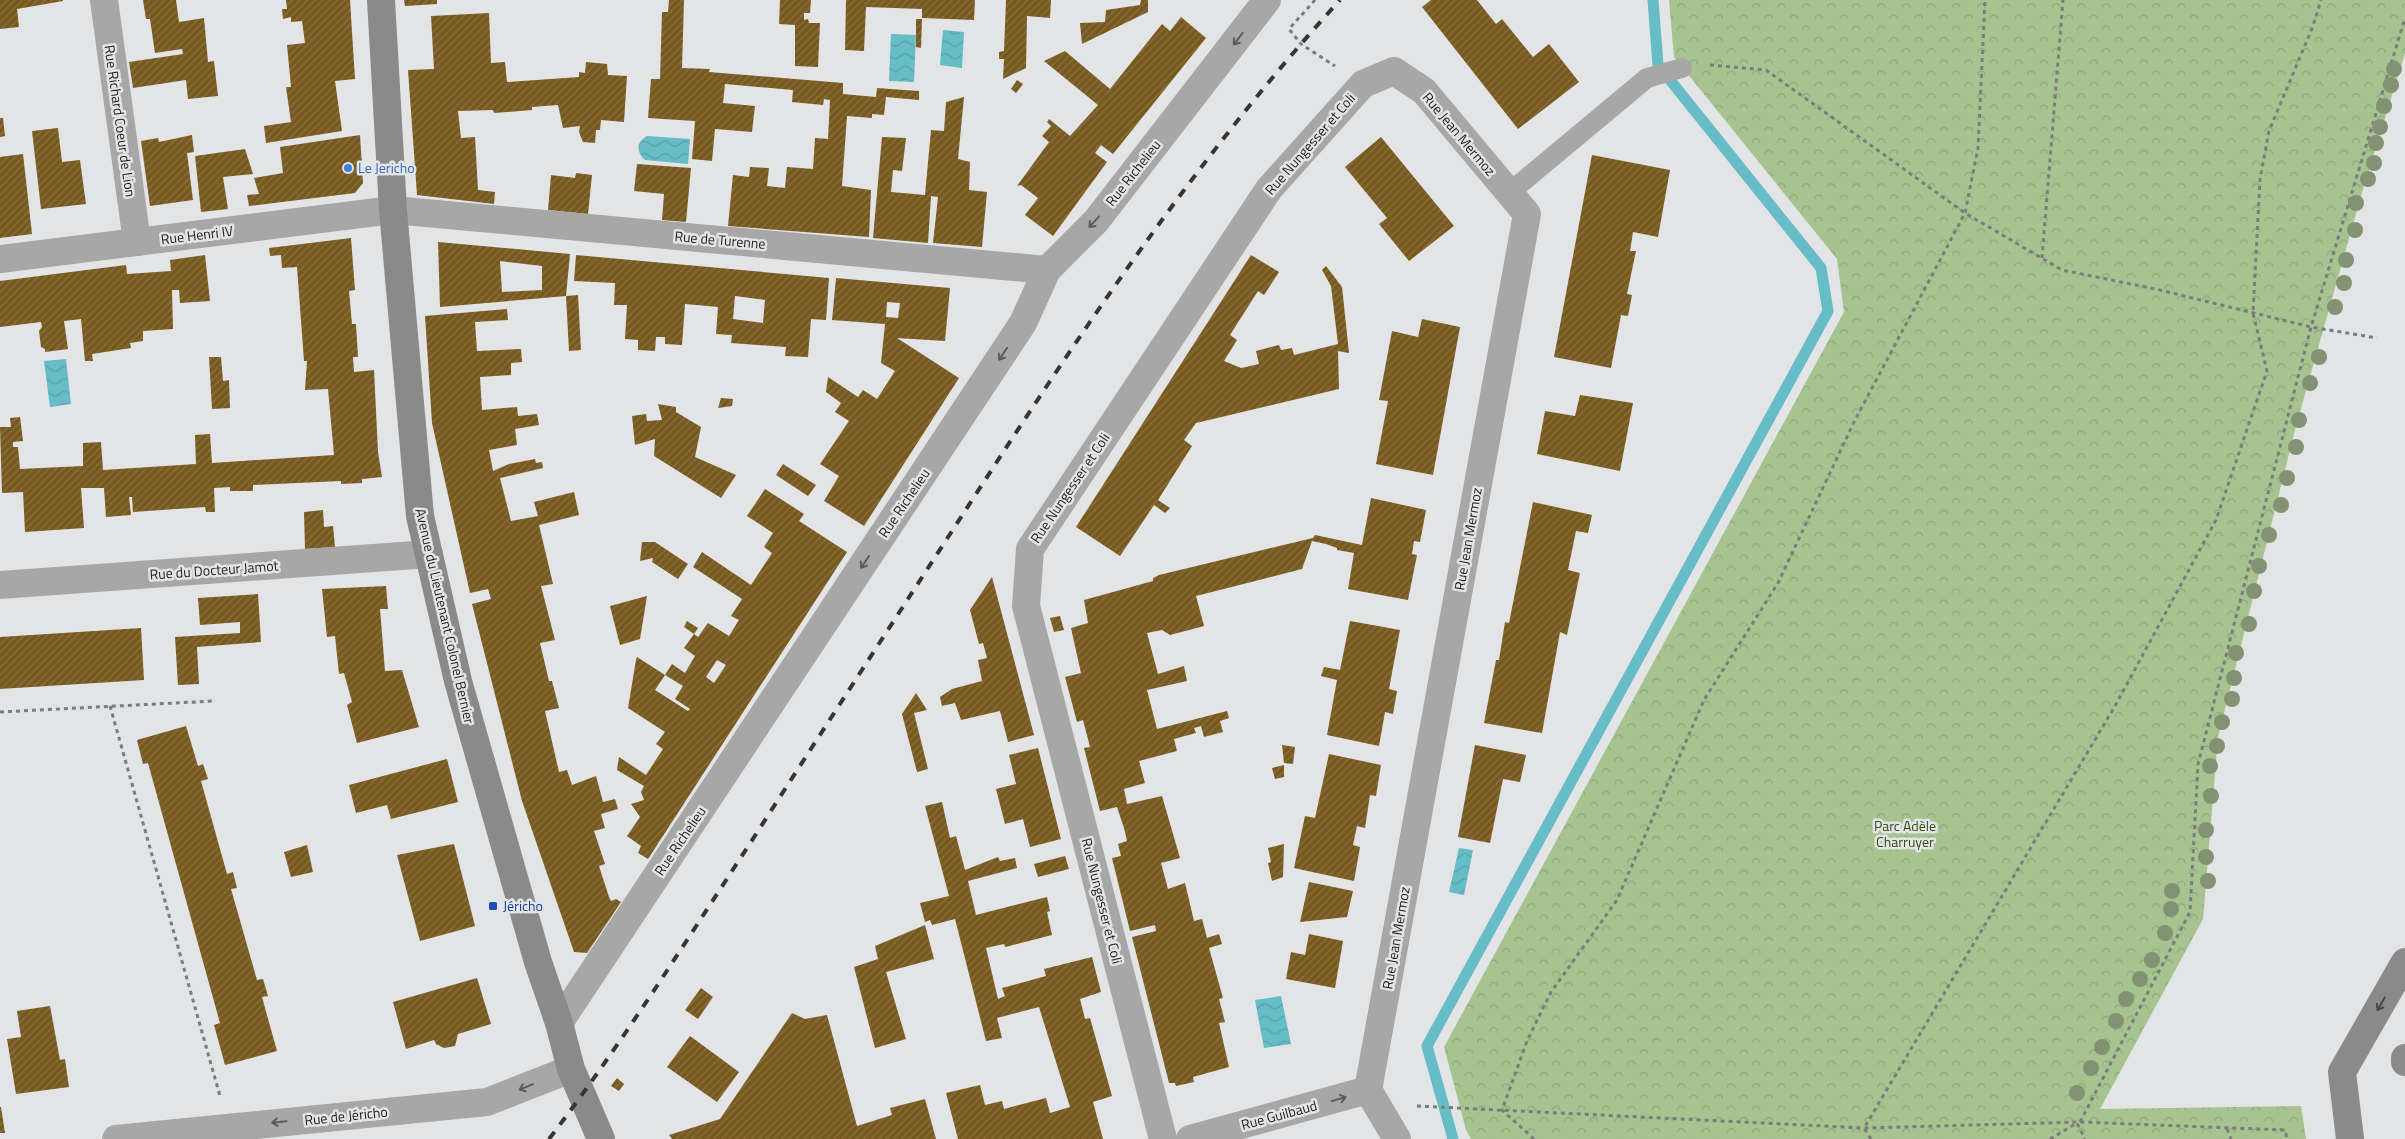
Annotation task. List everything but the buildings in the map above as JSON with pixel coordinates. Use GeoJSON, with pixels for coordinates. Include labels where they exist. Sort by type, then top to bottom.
{"type":"FeatureCollection","features":[{"type":"Feature","properties":{"kind":"street","name":"Rue Richard Coeur de Lion"},"geometry":{"type":"LineString","coordinates":[[104,0],[137,242]]}},
{"type":"Feature","properties":{"kind":"street","name":"Avenue du Lieutenant Colonel Bernier"},"geometry":{"type":"LineString","coordinates":[[382,0],[393,210],[420,516],[458,681],[538,962],[559,1023],[571,1069],[601,1139]]}},
{"type":"Feature","properties":{"kind":"street","name":"Rue Richelieu"},"geometry":{"type":"LineString","coordinates":[[559,1023],[1018,332],[1047,270],[1096,221],[1268,0]]}},
{"type":"Feature","properties":{"kind":"street","name":"Rue Jean Mermoz"},"geometry":{"type":"LineString","coordinates":[[1363,84],[1394,71],[1424,91],[1527,214],[1368,1090]]}},
{"type":"Feature","properties":{"kind":"street","name":"Rue Nungesser et Coli"},"geometry":{"type":"LineString","coordinates":[[1162,1139],[1026,606],[1030,548],[1269,189],[1363,84]]}},
{"type":"Feature","properties":{"kind":"street","name":"Rue Henri IV"},"geometry":{"type":"LineString","coordinates":[[0,259],[393,210]]}},
{"type":"Feature","properties":{"kind":"street","name":"Rue de Turenne"},"geometry":{"type":"LineString","coordinates":[[393,210],[1047,270]]}},
{"type":"Feature","properties":{"kind":"street","name":"Rue du Docteur Jamot"},"geometry":{"type":"LineString","coordinates":[[0,585],[429,554]]}},
{"type":"Feature","properties":{"kind":"street"},"geometry":{"type":"LineString","coordinates":[[2350,1139],[2342,1072],[2405,962]]}},
{"type":"Feature","properties":{"kind":"street","name":"Rue de Jéricho"},"geometry":{"type":"LineString","coordinates":[[116,1139],[488,1102],[571,1069]]}},
{"type":"Feature","properties":{"kind":"street","name":"Rue Guilbaud"},"geometry":{"type":"LineString","coordinates":[[1190,1139],[1368,1090]]}},
{"type":"Feature","properties":{"kind":"street"},"geometry":{"type":"LineString","coordinates":[[1368,1090],[1397,1139]]}},
{"type":"Feature","properties":{"kind":"lane"},"geometry":{"type":"LineString","coordinates":[[1509,193],[1647,78],[1682,68]]}},
{"type":"Feature","properties":{"kind":"path"},"geometry":{"type":"LineString","coordinates":[[1315,0],[1289,30],[1300,44],[1363,84]]}},
{"type":"Feature","properties":{"kind":"path"},"geometry":{"type":"LineString","coordinates":[[1502,1110],[1527,1041],[1551,992],[1617,900],[1704,700],[1778,584],[1854,422],[1965,213],[1978,148],[1985,0]]}},
{"type":"Feature","properties":{"kind":"path"},"geometry":{"type":"LineString","coordinates":[[2042,258],[2063,0]]}},
{"type":"Feature","properties":{"kind":"path"},"geometry":{"type":"LineString","coordinates":[[1864,1128],[2115,706],[2216,520],[2266,371],[2253,313],[2260,179],[2269,131],[2313,26],[2321,0]]}},
{"type":"Feature","properties":{"kind":"path"},"geometry":{"type":"LineString","coordinates":[[2050,1139],[2079,1123],[2190,912],[2198,764],[2310,327],[2405,18]]}},
{"type":"Feature","properties":{"kind":"path"},"geometry":{"type":"LineString","coordinates":[[1682,68],[1700,64],[1766,70],[1965,213],[2062,270],[2310,327],[2377,338]]}},
{"type":"Feature","properties":{"kind":"path"},"geometry":{"type":"LineString","coordinates":[[0,712],[214,701]]}},
{"type":"Feature","properties":{"kind":"path"},"geometry":{"type":"LineString","coordinates":[[110,706],[228,1128]]}},
{"type":"Feature","properties":{"kind":"path"},"geometry":{"type":"LineString","coordinates":[[1368,1090],[1412,1106],[1864,1128],[2079,1123],[2285,1130],[2287,1139]]}},
{"type":"Feature","properties":{"kind":"path"},"geometry":{"type":"LineString","coordinates":[[1502,1110],[1534,1139]]}},
{"type":"Feature","properties":{"kind":"path"},"geometry":{"type":"LineString","coordinates":[[2079,1123],[2085,1139]]}},
{"type":"Feature","properties":{"kind":"path"},"geometry":{"type":"LineString","coordinates":[[1864,1128],[1871,1139]]}},
{"type":"Feature","properties":{"kind":"path"},"geometry":{"type":"LineString","coordinates":[[2227,1129],[2231,1139]]}},
{"type":"Feature","properties":{"kind":"green space","name":"Parc Adèle Charruyer"},"geometry":{"type":"Polygon","coordinates":[[[1669,0],[2405,0],[2405,53],[2363,189],[2296,426],[2218,737],[2203,919],[2100,1109],[2301,1106],[2306,1139],[1471,1139],[1466,1130],[1444,1047],[1844,312],[1837,259],[1674,57],[1669,0]]]}},
{"type":"Feature","properties":{"kind":"water"},"geometry":{"type":"Polygon","coordinates":[[[943,30],[964,32],[962,68],[940,65],[943,30]]]}},
{"type":"Feature","properties":{"kind":"water"},"geometry":{"type":"Polygon","coordinates":[[[891,34],[916,35],[914,82],[889,81],[891,34]]]}},
{"type":"Feature","properties":{"kind":"water"},"geometry":{"type":"Polygon","coordinates":[[[647,136],[690,139],[688,164],[645,160],[640,154],[638,147],[643,138],[647,136]]]}},
{"type":"Feature","properties":{"kind":"water"},"geometry":{"type":"Polygon","coordinates":[[[66,359],[71,404],[50,407],[44,361],[66,359]]]}},
{"type":"Feature","properties":{"kind":"water"},"geometry":{"type":"Polygon","coordinates":[[[1459,848],[1473,850],[1464,895],[1449,892],[1459,848]]]}},
{"type":"Feature","properties":{"kind":"water"},"geometry":{"type":"Polygon","coordinates":[[[1281,996],[1291,1044],[1264,1048],[1255,1000],[1281,996]]]}},
{"type":"Feature","properties":{"kind":"waterway"},"geometry":{"type":"LineString","coordinates":[[1453,1139],[1427,1046],[1828,311],[1821,268],[1658,65],[1653,0]]}},
{"type":"Feature","properties":{"kind":"railway"},"geometry":{"type":"LineString","coordinates":[[549,1139],[652,994],[1008,444],[1096,312],[1237,121],[1340,0]]}},
{"type":"Feature","properties":{"kind":"place","name":"Le Jericho"},"geometry":{"type":"Point","coordinates":[348,168]}},
{"type":"Feature","properties":{"kind":"place","name":"Jéricho"},"geometry":{"type":"Point","coordinates":[493,906]}}]}
